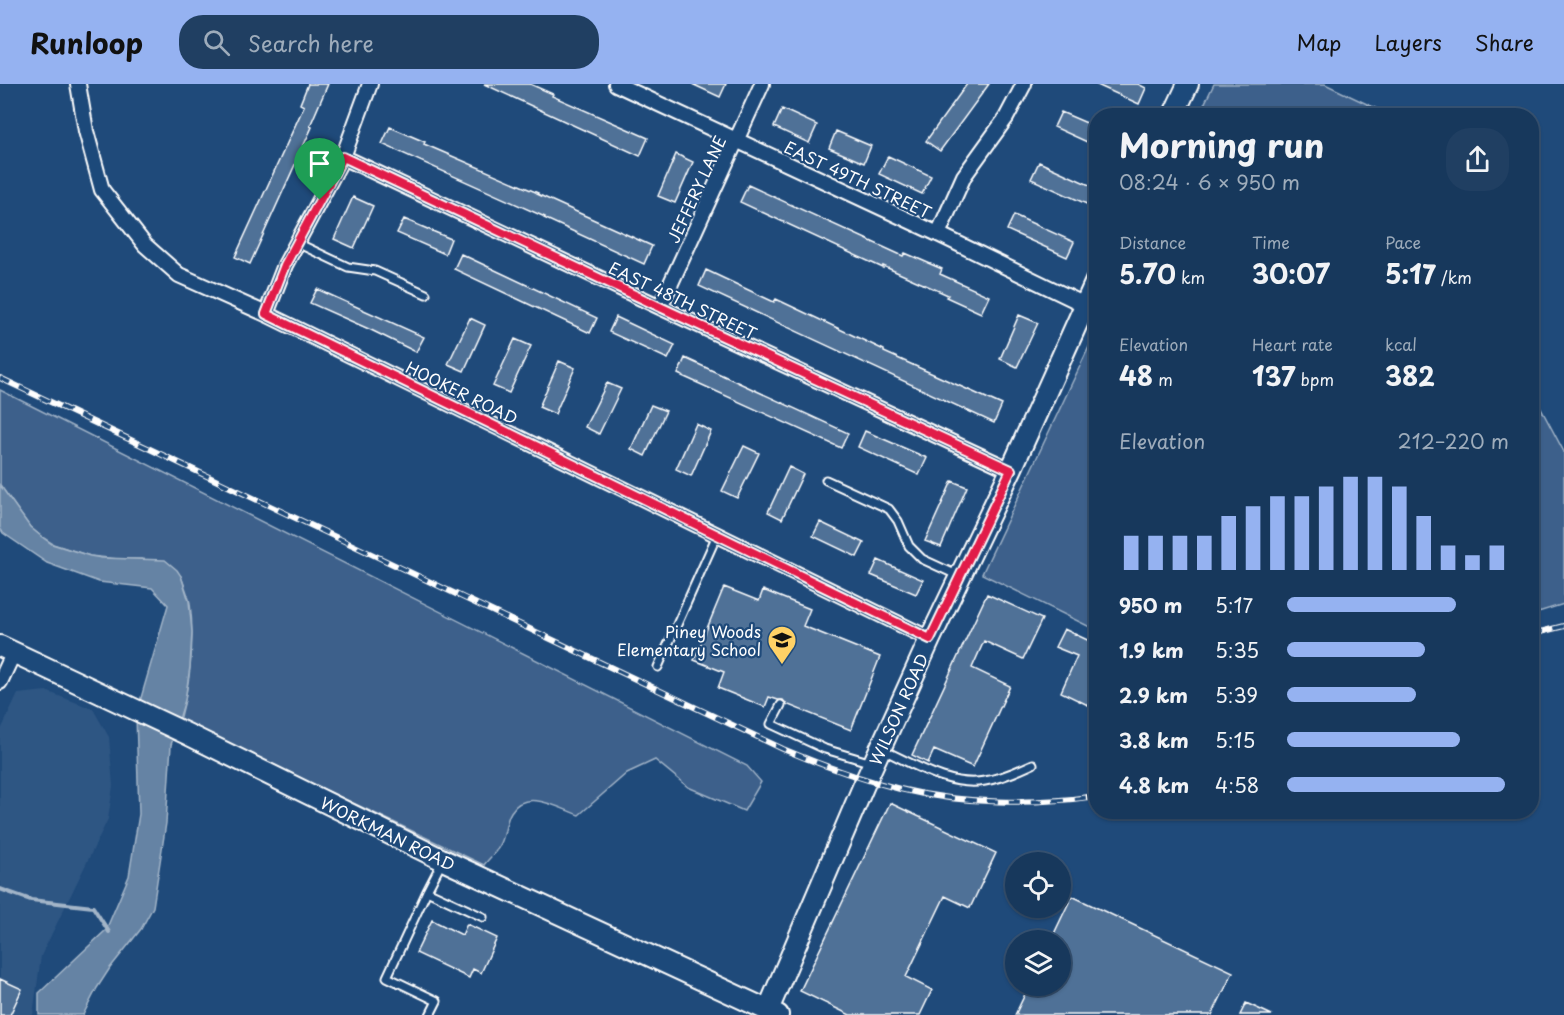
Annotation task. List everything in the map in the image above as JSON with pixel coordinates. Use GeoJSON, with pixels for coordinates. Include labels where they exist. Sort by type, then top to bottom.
{"type":"FeatureCollection","features":[{"type":"Feature","properties":{"kind":"street","name":"HOOKER ROAD"},"geometry":{"type":"LineString","coordinates":[[78,84],[86,131],[102,190],[144,245],[179,275],[266,314],[930,639]]}},
{"type":"Feature","properties":{"kind":"street"},"geometry":{"type":"LineString","coordinates":[[266,314],[285,265],[343,157],[370,84]]}},
{"type":"Feature","properties":{"kind":"street","name":"EAST 49TH STREET"},"geometry":{"type":"LineString","coordinates":[[616,84],[1085,305]]}},
{"type":"Feature","properties":{"kind":"street","name":"JEFFERY LANE"},"geometry":{"type":"LineString","coordinates":[[660,307],[762,84]]}},
{"type":"Feature","properties":{"kind":"street"},"geometry":{"type":"LineString","coordinates":[[938,234],[964,176],[1006,118],[1024,84]]}},
{"type":"Feature","properties":{"kind":"street"},"geometry":{"type":"LineString","coordinates":[[1177,108],[1188,84]]}},
{"type":"Feature","properties":{"kind":"street","name":"EAST 48TH STREET"},"geometry":{"type":"LineString","coordinates":[[343,157],[1011,470]]}},
{"type":"Feature","properties":{"kind":"street","name":"WILSON ROAD"},"geometry":{"type":"LineString","coordinates":[[773,1013],[878,756],[1089,296]]}},
{"type":"Feature","properties":{"kind":"street"},"geometry":{"type":"LineString","coordinates":[[0,682],[7,649]]}},
{"type":"Feature","properties":{"kind":"street","name":"WORKMAN ROAD"},"geometry":{"type":"LineString","coordinates":[[7,649],[187,734],[443,860],[773,1013]]}},
{"type":"Feature","properties":{"kind":"lane"},"geometry":{"type":"LineString","coordinates":[[297,243],[348,267],[375,271],[426,294]]}},
{"type":"Feature","properties":{"kind":"lane"},"geometry":{"type":"LineString","coordinates":[[826,480],[889,509],[898,521],[909,546],[922,559],[960,577]]}},
{"type":"Feature","properties":{"kind":"lane"},"geometry":{"type":"LineString","coordinates":[[658,667],[717,536]]}},
{"type":"Feature","properties":{"kind":"lane"},"geometry":{"type":"LineString","coordinates":[[781,705],[771,724],[825,749],[878,756],[943,778],[983,782],[1033,764]]}},
{"type":"Feature","properties":{"kind":"lane"},"geometry":{"type":"LineString","coordinates":[[430,1015],[436,1001],[387,977],[443,860]]}},
{"type":"Feature","properties":{"kind":"lane"},"geometry":{"type":"LineString","coordinates":[[428,891],[483,917]]}},
{"type":"Feature","properties":{"kind":"shaded area"},"geometry":{"type":"Polygon","coordinates":[[[1214,84],[1325,84],[1375,108],[1202,108],[1214,84]]]}},
{"type":"Feature","properties":{"kind":"shaded area"},"geometry":{"type":"Polygon","coordinates":[[[1089,347],[1089,627],[982,574],[1089,347]]]}},
{"type":"Feature","properties":{"kind":"shaded area"},"geometry":{"type":"Polygon","coordinates":[[[0,390],[747,766],[761,782],[744,811],[688,787],[655,760],[627,773],[579,815],[543,802],[525,801],[517,805],[509,816],[500,846],[484,865],[180,721],[189,677],[192,647],[190,603],[181,576],[142,559],[90,556],[53,544],[30,527],[0,485],[0,390]]]}},
{"type":"Feature","properties":{"kind":"shaded area"},"geometry":{"type":"Polygon","coordinates":[[[1539,405],[1564,452],[1564,604],[1539,612],[1539,405]]]}},
{"type":"Feature","properties":{"kind":"shaded area"},"geometry":{"type":"Polygon","coordinates":[[[0,485],[30,527],[52,544],[102,558],[165,560],[181,576],[189,601],[192,632],[190,667],[185,700],[171,745],[166,823],[153,907],[141,929],[97,988],[83,1015],[39,1015],[39,993],[106,930],[129,876],[139,814],[136,715],[168,605],[152,588],[99,582],[47,563],[3,533],[0,528],[0,485]]]}},
{"type":"Feature","properties":{"kind":"shaded area"},"geometry":{"type":"Polygon","coordinates":[[[46,691],[93,709],[109,737],[113,786],[108,819],[41,956],[33,1015],[0,1015],[0,732],[18,694],[46,691]]]}},
{"type":"Feature","properties":{"kind":"building"},"geometry":{"type":"Polygon","coordinates":[[[308,84],[328,84],[310,126],[312,127],[250,264],[235,257],[304,106],[300,104],[308,84]]]}},
{"type":"Feature","properties":{"kind":"building"},"geometry":{"type":"Polygon","coordinates":[[[484,84],[530,84],[648,138],[640,156],[484,84]]]}},
{"type":"Feature","properties":{"kind":"building"},"geometry":{"type":"Polygon","coordinates":[[[692,84],[726,84],[720,97],[692,84]]]}},
{"type":"Feature","properties":{"kind":"building"},"geometry":{"type":"Polygon","coordinates":[[[967,84],[989,84],[940,151],[926,141],[967,84]]]}},
{"type":"Feature","properties":{"kind":"building"},"geometry":{"type":"Polygon","coordinates":[[[1095,84],[1138,84],[1146,88],[1139,104],[1095,84]]]}},
{"type":"Feature","properties":{"kind":"building"},"geometry":{"type":"Polygon","coordinates":[[[782,109],[817,125],[809,143],[774,127],[782,109]]]}},
{"type":"Feature","properties":{"kind":"building"},"geometry":{"type":"Polygon","coordinates":[[[1061,112],[1089,124],[1089,143],[1054,127],[1061,112]]]}},
{"type":"Feature","properties":{"kind":"building"},"geometry":{"type":"Polygon","coordinates":[[[390,127],[652,246],[644,264],[382,144],[390,127]]]}},
{"type":"Feature","properties":{"kind":"building"},"geometry":{"type":"Polygon","coordinates":[[[836,131],[871,146],[864,163],[829,148],[836,131]]]}},
{"type":"Feature","properties":{"kind":"building"},"geometry":{"type":"Polygon","coordinates":[[[676,154],[693,162],[675,203],[658,196],[676,154]]]}},
{"type":"Feature","properties":{"kind":"building"},"geometry":{"type":"Polygon","coordinates":[[[888,156],[931,176],[922,194],[879,174],[888,156]]]}},
{"type":"Feature","properties":{"kind":"building"},"geometry":{"type":"Polygon","coordinates":[[[1039,162],[1089,185],[1089,205],[1031,179],[1039,162]]]}},
{"type":"Feature","properties":{"kind":"building"},"geometry":{"type":"Polygon","coordinates":[[[748,185],[903,256],[905,253],[942,269],[940,274],[989,296],[981,313],[946,297],[948,295],[883,266],[883,268],[740,202],[748,185]]]}},
{"type":"Feature","properties":{"kind":"building"},"geometry":{"type":"Polygon","coordinates":[[[353,197],[373,206],[354,248],[334,239],[353,197]]]}},
{"type":"Feature","properties":{"kind":"building"},"geometry":{"type":"Polygon","coordinates":[[[1014,215],[1074,242],[1067,257],[1007,230],[1014,215]]]}},
{"type":"Feature","properties":{"kind":"building"},"geometry":{"type":"Polygon","coordinates":[[[404,219],[451,239],[445,254],[397,233],[404,219]]]}},
{"type":"Feature","properties":{"kind":"building"},"geometry":{"type":"Polygon","coordinates":[[[461,254],[597,318],[590,333],[454,269],[461,254]]]}},
{"type":"Feature","properties":{"kind":"building"},"geometry":{"type":"Polygon","coordinates":[[[706,270],[774,302],[776,299],[884,352],[1002,405],[994,423],[699,286],[706,270]]]}},
{"type":"Feature","properties":{"kind":"building"},"geometry":{"type":"Polygon","coordinates":[[[317,289],[424,337],[416,352],[310,303],[317,289]]]}},
{"type":"Feature","properties":{"kind":"building"},"geometry":{"type":"Polygon","coordinates":[[[1019,315],[1038,323],[1017,367],[1000,359],[1019,315]]]}},
{"type":"Feature","properties":{"kind":"building"},"geometry":{"type":"Polygon","coordinates":[[[616,317],[675,345],[668,359],[609,332],[616,317]]]}},
{"type":"Feature","properties":{"kind":"building"},"geometry":{"type":"Polygon","coordinates":[[[470,318],[485,325],[464,371],[448,364],[470,318]]]}},
{"type":"Feature","properties":{"kind":"building"},"geometry":{"type":"Polygon","coordinates":[[[515,339],[531,346],[509,393],[493,386],[515,339]]]}},
{"type":"Feature","properties":{"kind":"building"},"geometry":{"type":"Polygon","coordinates":[[[685,358],[848,433],[841,448],[678,374],[685,358]]]}},
{"type":"Feature","properties":{"kind":"building"},"geometry":{"type":"Polygon","coordinates":[[[559,361],[575,368],[555,414],[539,407],[559,361]]]}},
{"type":"Feature","properties":{"kind":"building"},"geometry":{"type":"Polygon","coordinates":[[[607,383],[621,389],[599,434],[585,427],[607,383]]]}},
{"type":"Feature","properties":{"kind":"building"},"geometry":{"type":"Polygon","coordinates":[[[651,405],[666,411],[645,456],[631,449],[651,405]]]}},
{"type":"Feature","properties":{"kind":"building"},"geometry":{"type":"Polygon","coordinates":[[[696,424],[711,431],[691,476],[676,469],[696,424]]]}},
{"type":"Feature","properties":{"kind":"building"},"geometry":{"type":"Polygon","coordinates":[[[865,431],[927,458],[919,475],[858,447],[865,431]]]}},
{"type":"Feature","properties":{"kind":"building"},"geometry":{"type":"Polygon","coordinates":[[[744,446],[759,453],[737,498],[722,491],[744,446]]]}},
{"type":"Feature","properties":{"kind":"building"},"geometry":{"type":"Polygon","coordinates":[[[789,467],[803,474],[782,519],[768,512],[789,467]]]}},
{"type":"Feature","properties":{"kind":"building"},"geometry":{"type":"Polygon","coordinates":[[[952,481],[967,487],[941,547],[925,541],[952,481]]]}},
{"type":"Feature","properties":{"kind":"building"},"geometry":{"type":"Polygon","coordinates":[[[820,522],[864,543],[857,557],[813,536],[820,522]]]}},
{"type":"Feature","properties":{"kind":"building"},"geometry":{"type":"Polygon","coordinates":[[[878,560],[923,580],[916,594],[871,575],[878,560]]]}},
{"type":"Feature","properties":{"kind":"building"},"geometry":{"type":"Polygon","coordinates":[[[724,587],[759,601],[763,590],[810,609],[803,626],[880,657],[851,730],[786,704],[783,700],[769,697],[765,707],[718,688],[724,672],[694,660],[724,587]]]}},
{"type":"Feature","properties":{"kind":"building"},"geometry":{"type":"Polygon","coordinates":[[[987,594],[1042,619],[1023,659],[984,641],[972,668],[1010,686],[973,767],[934,750],[928,763],[912,755],[987,594]]]}},
{"type":"Feature","properties":{"kind":"building"},"geometry":{"type":"Polygon","coordinates":[[[1064,629],[1089,641],[1089,706],[1061,692],[1077,656],[1055,647],[1064,629]]]}},
{"type":"Feature","properties":{"kind":"building"},"geometry":{"type":"Polygon","coordinates":[[[890,803],[996,853],[970,908],[945,896],[906,977],[932,990],[920,1015],[850,1015],[800,991],[890,803]]]}},
{"type":"Feature","properties":{"kind":"building"},"geometry":{"type":"Polygon","coordinates":[[[1072,896],[1233,972],[1212,1015],[1015,1015],[1024,996],[1071,996],[1071,930],[1056,930],[1062,918],[1071,918],[1072,896]]]}},
{"type":"Feature","properties":{"kind":"building"},"geometry":{"type":"Polygon","coordinates":[[[432,920],[462,935],[467,924],[497,938],[481,973],[473,969],[469,978],[416,953],[432,920]]]}},
{"type":"Feature","properties":{"kind":"building"},"geometry":{"type":"Polygon","coordinates":[[[0,979],[22,989],[10,1015],[0,1015],[0,979]]]}},
{"type":"Feature","properties":{"kind":"building"},"geometry":{"type":"Polygon","coordinates":[[[1246,1003],[1272,1015],[1240,1015],[1246,1003]]]}},
{"type":"Feature","properties":{"kind":"waterway"},"geometry":{"type":"LineString","coordinates":[[0,889],[31,900],[93,907],[109,932]]}},
{"type":"Feature","properties":{"kind":"railway"},"geometry":{"type":"LineString","coordinates":[[0,378],[812,761],[885,785],[948,798],[1023,802],[1089,797]]}},
{"type":"Feature","properties":{"kind":"railway"},"geometry":{"type":"LineString","coordinates":[[1539,632],[1564,626]]}},
{"type":"Feature","properties":{"kind":"place","name":"Piney Woods Elementary School"},"geometry":{"type":"Point","coordinates":[782,666]}},
{"type":"Feature","properties":{"kind":"route"},"geometry":{"type":"LineString","coordinates":[[343,157],[1011,470],[930,639],[266,314],[285,265],[320,200],[343,157]]}}]}
